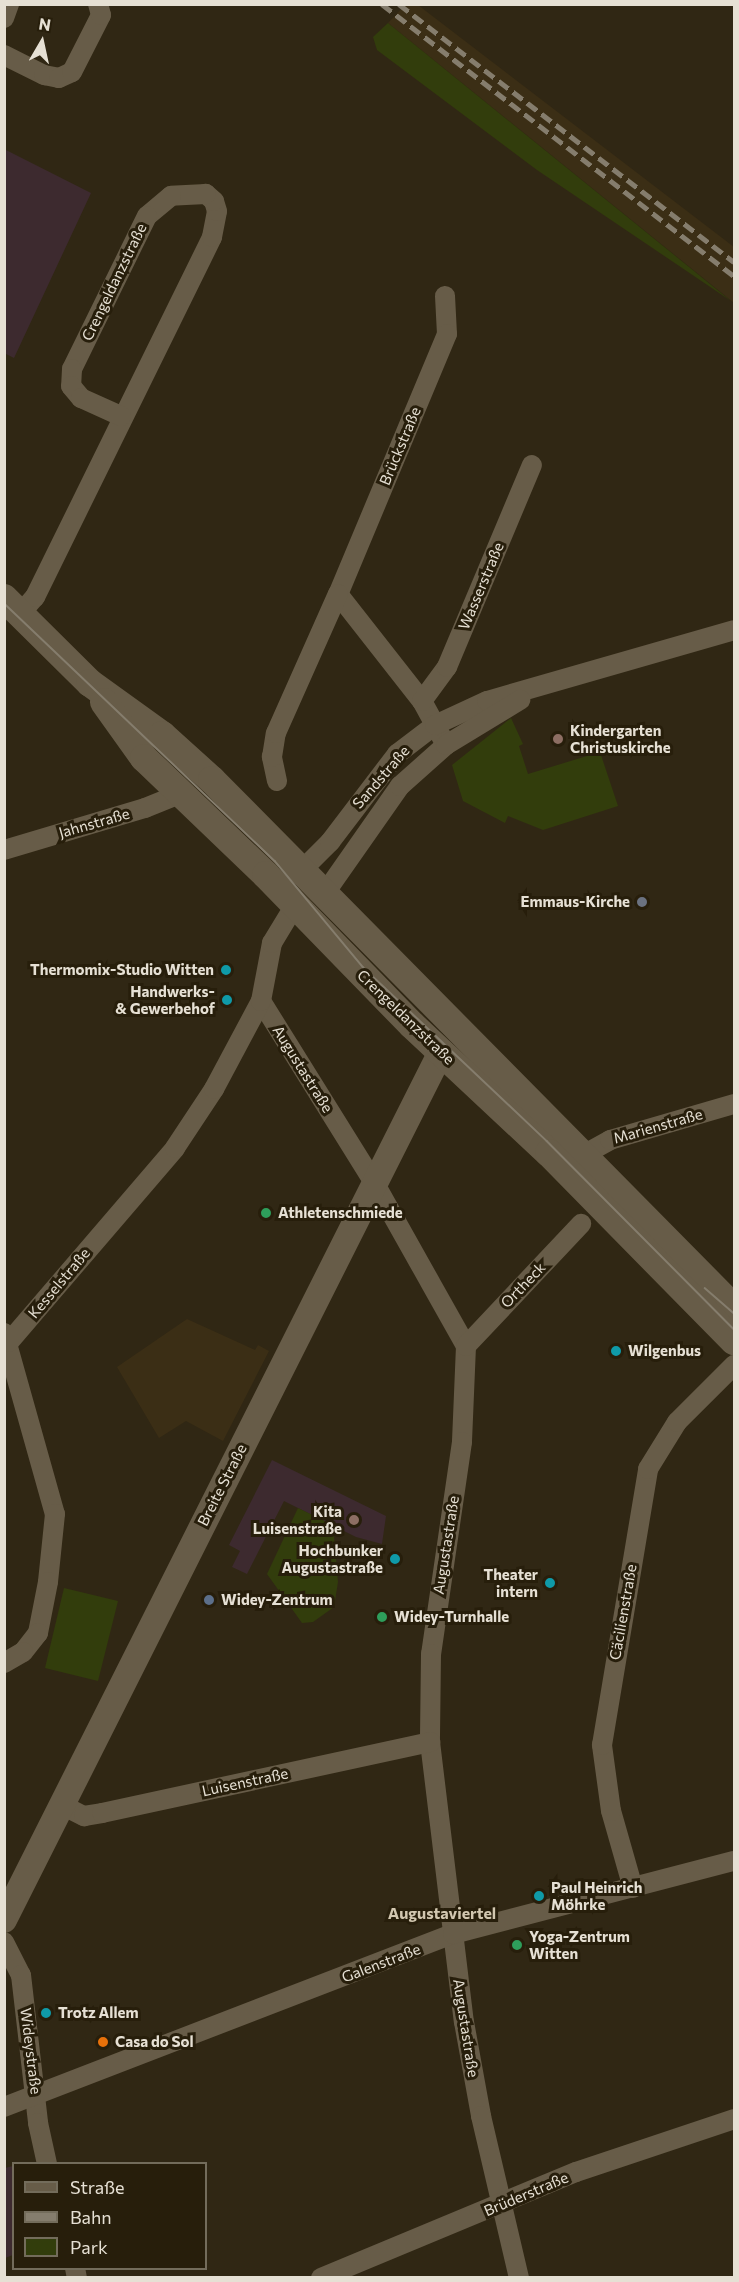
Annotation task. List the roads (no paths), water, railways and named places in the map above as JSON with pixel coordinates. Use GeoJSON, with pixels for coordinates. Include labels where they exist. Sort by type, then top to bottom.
{"type":"FeatureCollection","features":[{"type":"Feature","properties":{"kind":"main road","name":"Crengeldanzstraße"},"geometry":{"type":"LineString","coordinates":[[12,606],[90,683],[162,735],[212,780],[438,1005],[735,1308]]}},
{"type":"Feature","properties":{"kind":"main road","name":"Crengeldanzstraße"},"geometry":{"type":"LineString","coordinates":[[90,683],[144,758],[182,793],[441,1052],[549,1152],[735,1341]]}},
{"type":"Feature","properties":{"kind":"main road"},"geometry":{"type":"LineString","coordinates":[[182,793],[212,780]]}},
{"type":"Feature","properties":{"kind":"main road"},"geometry":{"type":"LineString","coordinates":[[295,905],[302,870]]}},
{"type":"Feature","properties":{"kind":"main road"},"geometry":{"type":"LineString","coordinates":[[295,905],[325,893]]}},
{"type":"Feature","properties":{"kind":"main road"},"geometry":{"type":"LineString","coordinates":[[438,1005],[441,1052]]}},
{"type":"Feature","properties":{"kind":"street"},"geometry":{"type":"LineString","coordinates":[[4,18],[9,4]]}},
{"type":"Feature","properties":{"kind":"street"},"geometry":{"type":"LineString","coordinates":[[4,55],[44,75],[59,78],[72,72],[101,15],[98,4]]}},
{"type":"Feature","properties":{"kind":"street","name":"Crengeldanzstraße"},"geometry":{"type":"LineString","coordinates":[[12,606],[35,597],[121,416],[212,237],[217,211],[214,201],[206,194],[171,196],[147,216],[72,369],[71,386],[81,398],[121,416]]}},
{"type":"Feature","properties":{"kind":"street","name":"Brückstraße"},"geometry":{"type":"LineString","coordinates":[[277,781],[272,757],[276,733],[339,594],[447,334],[445,296]]}},
{"type":"Feature","properties":{"kind":"street","name":"Wasserstraße"},"geometry":{"type":"LineString","coordinates":[[422,701],[447,667],[532,465]]}},
{"type":"Feature","properties":{"kind":"street"},"geometry":{"type":"LineString","coordinates":[[339,594],[422,701],[446,745]]}},
{"type":"Feature","properties":{"kind":"street","name":"Sandstraße"},"geometry":{"type":"LineString","coordinates":[[302,870],[330,842],[397,754],[435,725],[487,701],[547,686],[735,630]]}},
{"type":"Feature","properties":{"kind":"street","name":"Sandstraße"},"geometry":{"type":"LineString","coordinates":[[325,893],[393,794],[446,745],[547,686]]}},
{"type":"Feature","properties":{"kind":"street","name":"Jahnstraße"},"geometry":{"type":"LineString","coordinates":[[4,850],[145,808],[182,793]]}},
{"type":"Feature","properties":{"kind":"street"},"geometry":{"type":"LineString","coordinates":[[261,1001],[272,943],[295,905]]}},
{"type":"Feature","properties":{"kind":"street","name":"Augustastraße"},"geometry":{"type":"LineString","coordinates":[[261,1001],[375,1184],[465,1346],[462,1442],[430,1661],[430,1742],[453,1934],[477,2094],[519,2277]]}},
{"type":"Feature","properties":{"kind":"street","name":"Kesselstraße"},"geometry":{"type":"LineString","coordinates":[[4,1663],[23,1652],[38,1633],[48,1582],[55,1514],[7,1338],[175,1148],[214,1089],[261,1001]]}},
{"type":"Feature","properties":{"kind":"street","name":"Breite Straße"},"geometry":{"type":"LineString","coordinates":[[4,1920],[441,1052]]}},
{"type":"Feature","properties":{"kind":"street","name":"Marienstraße"},"geometry":{"type":"LineString","coordinates":[[585,1154],[609,1140],[735,1104]]}},
{"type":"Feature","properties":{"kind":"street"},"geometry":{"type":"LineString","coordinates":[[549,1152],[585,1154]]}},
{"type":"Feature","properties":{"kind":"street","name":"Ortheck"},"geometry":{"type":"LineString","coordinates":[[465,1346],[581,1224]]}},
{"type":"Feature","properties":{"kind":"street","name":"Cäcilienstraße"},"geometry":{"type":"LineString","coordinates":[[633,1888],[609,1802],[602,1745],[648,1469],[677,1422],[735,1365]]}},
{"type":"Feature","properties":{"kind":"street","name":"Luisenstraße"},"geometry":{"type":"LineString","coordinates":[[62,1805],[84,1816],[102,1813],[430,1742]]}},
{"type":"Feature","properties":{"kind":"street","name":"Galenstraße"},"geometry":{"type":"LineString","coordinates":[[4,2107],[453,1934],[735,1861]]}},
{"type":"Feature","properties":{"kind":"street","name":"Wideystraße"},"geometry":{"type":"LineString","coordinates":[[4,1942],[21,1975],[47,2162]]}},
{"type":"Feature","properties":{"kind":"street","name":"Brüderstraße"},"geometry":{"type":"LineString","coordinates":[[321,2277],[576,2172],[735,2119]]}},
{"type":"Feature","properties":{"kind":"tram line"},"geometry":{"type":"LineString","coordinates":[[4,603],[275,861],[363,967],[547,1141],[734,1329]]}},
{"type":"Feature","properties":{"kind":"tram line"},"geometry":{"type":"LineString","coordinates":[[705,1288],[734,1313]]}},
{"type":"Feature","properties":{"kind":"railway"},"geometry":{"type":"LineString","coordinates":[[382,4],[734,276]]}},
{"type":"Feature","properties":{"kind":"railway"},"geometry":{"type":"LineString","coordinates":[[399,4],[734,262]]}},
{"type":"Feature","properties":{"kind":"place","name":"Kindergarten Christuskirche"},"geometry":{"type":"Point","coordinates":[558,739]}},
{"type":"Feature","properties":{"kind":"place","name":"Emmaus-Kirche"},"geometry":{"type":"Point","coordinates":[642,902]}},
{"type":"Feature","properties":{"kind":"place","name":"Thermomix-Studio Witten"},"geometry":{"type":"Point","coordinates":[226,970]}},
{"type":"Feature","properties":{"kind":"place","name":"Handwerks- & Gewerbehof"},"geometry":{"type":"Point","coordinates":[227,1000]}},
{"type":"Feature","properties":{"kind":"place","name":"Athletenschmiede"},"geometry":{"type":"Point","coordinates":[266,1213]}},
{"type":"Feature","properties":{"kind":"place","name":"Wilgenbus"},"geometry":{"type":"Point","coordinates":[616,1351]}},
{"type":"Feature","properties":{"kind":"place","name":"Kita Luisenstraße"},"geometry":{"type":"Point","coordinates":[354,1520]}},
{"type":"Feature","properties":{"kind":"place","name":"Hochbunker Augustastraße"},"geometry":{"type":"Point","coordinates":[395,1559]}},
{"type":"Feature","properties":{"kind":"place","name":"Theater intern"},"geometry":{"type":"Point","coordinates":[550,1583]}},
{"type":"Feature","properties":{"kind":"place","name":"Widey-Zentrum"},"geometry":{"type":"Point","coordinates":[209,1600]}},
{"type":"Feature","properties":{"kind":"place","name":"Widey-Turnhalle"},"geometry":{"type":"Point","coordinates":[382,1617]}},
{"type":"Feature","properties":{"kind":"place","name":"Paul Heinrich Möhrke"},"geometry":{"type":"Point","coordinates":[539,1896]}},
{"type":"Feature","properties":{"kind":"place","name":"Yoga-Zentrum Witten"},"geometry":{"type":"Point","coordinates":[517,1945]}},
{"type":"Feature","properties":{"kind":"place","name":"Trotz Allem"},"geometry":{"type":"Point","coordinates":[46,2013]}},
{"type":"Feature","properties":{"kind":"place","name":"Casa do Sol"},"geometry":{"type":"Point","coordinates":[103,2042]}},
{"type":"Feature","properties":{"kind":"district","name":"Augustaviertel"},"geometry":{"type":"Point","coordinates":[442,1913]}}]}
